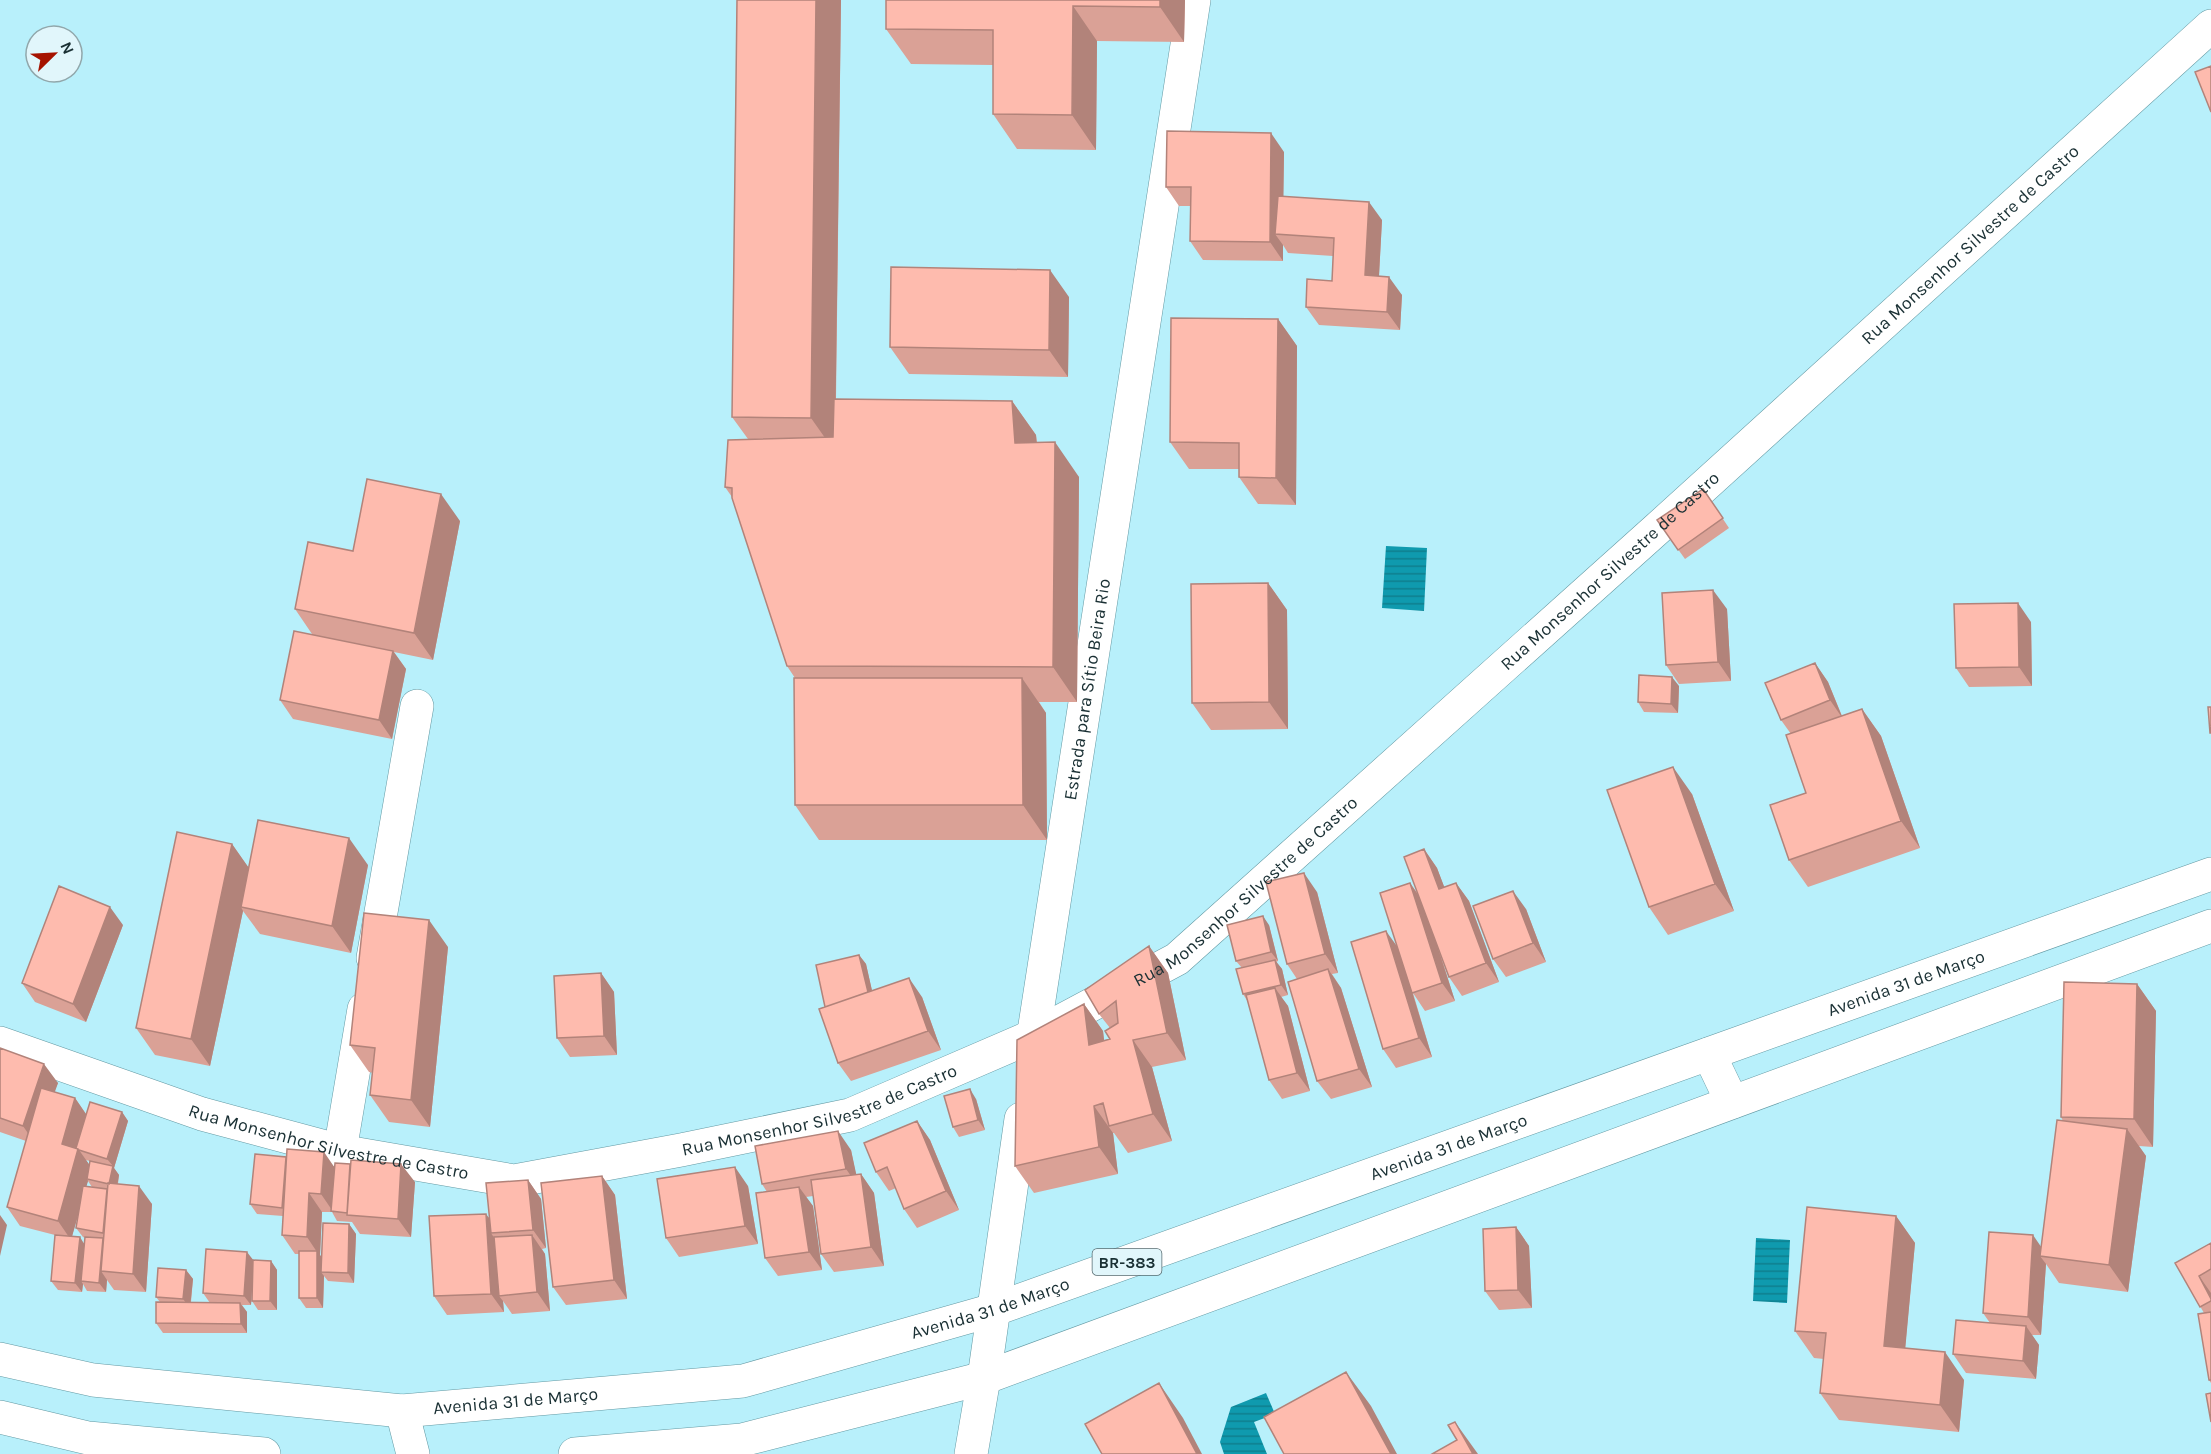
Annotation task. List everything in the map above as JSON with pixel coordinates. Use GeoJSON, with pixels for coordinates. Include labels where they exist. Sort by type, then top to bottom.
{"type":"FeatureCollection","features":[{"type":"Feature","properties":{"kind":"street","name":"Estrada para Sítio Beira Rio"},"geometry":{"type":"LineString","coordinates":[[971,1454],[1194,0]]}},
{"type":"Feature","properties":{"kind":"street","name":"Rua Monsenhor Silvestre de Castro"},"geometry":{"type":"LineString","coordinates":[[0,1042],[202,1114],[340,1151],[514,1181],[850,1115],[1034,1036],[1177,959],[1658,528],[2211,26]]}},
{"type":"Feature","properties":{"kind":"street"},"geometry":{"type":"LineString","coordinates":[[340,1151],[417,705]]}},
{"type":"Feature","properties":{"kind":"street","name":"Avenida 31 de Março"},"geometry":{"type":"LineString","coordinates":[[0,1359],[93,1380],[402,1411],[743,1381],[993,1310],[2211,874]]}},
{"type":"Feature","properties":{"kind":"street"},"geometry":{"type":"LineString","coordinates":[[575,1454],[742,1440],[984,1378],[2211,926]]}},
{"type":"Feature","properties":{"kind":"street"},"geometry":{"type":"LineString","coordinates":[[1709,1054],[1732,1102]]}},
{"type":"Feature","properties":{"kind":"street"},"geometry":{"type":"LineString","coordinates":[[402,1411],[413,1454]]}},
{"type":"Feature","properties":{"kind":"street"},"geometry":{"type":"LineString","coordinates":[[0,1417],[88,1438],[264,1454]]}},
{"type":"Feature","properties":{"kind":"water"},"geometry":{"type":"Polygon","coordinates":[[[1386,546],[1427,548],[1424,611],[1382,608],[1386,546]]]}},
{"type":"Feature","properties":{"kind":"water"},"geometry":{"type":"Polygon","coordinates":[[[1756,1238],[1790,1240],[1787,1303],[1753,1301],[1756,1238]]]}},
{"type":"Feature","properties":{"kind":"water"},"geometry":{"type":"Polygon","coordinates":[[[1266,1393],[1275,1414],[1254,1422],[1267,1454],[1224,1454],[1220,1442],[1231,1407],[1266,1393]]]}},
{"type":"Feature","properties":{"kind":"building"},"geometry":{"type":"Polygon","coordinates":[[[737,0],[816,0],[811,418],[732,417],[737,0]]]}},
{"type":"Feature","properties":{"kind":"building"},"geometry":{"type":"Polygon","coordinates":[[[886,0],[1160,0],[1160,7],[1073,6],[1072,115],[993,114],[993,30],[886,29],[886,0]]]}},
{"type":"Feature","properties":{"kind":"building"},"geometry":{"type":"Polygon","coordinates":[[[2211,66],[2211,112],[2195,72],[2211,66]]]}},
{"type":"Feature","properties":{"kind":"building"},"geometry":{"type":"Polygon","coordinates":[[[1167,131],[1271,133],[1270,242],[1190,241],[1191,187],[1166,187],[1167,131]]]}},
{"type":"Feature","properties":{"kind":"building"},"geometry":{"type":"Polygon","coordinates":[[[1278,196],[1369,202],[1365,275],[1389,277],[1387,312],[1306,307],[1307,279],[1332,281],[1334,238],[1275,234],[1278,196]]]}},
{"type":"Feature","properties":{"kind":"building"},"geometry":{"type":"Polygon","coordinates":[[[891,267],[1050,270],[1049,350],[890,347],[891,267]]]}},
{"type":"Feature","properties":{"kind":"building"},"geometry":{"type":"Polygon","coordinates":[[[1171,318],[1278,319],[1276,478],[1239,477],[1239,443],[1170,442],[1171,318]]]}},
{"type":"Feature","properties":{"kind":"building"},"geometry":{"type":"Polygon","coordinates":[[[834,399],[1012,401],[1015,443],[1055,442],[1053,667],[787,666],[732,498],[732,488],[725,487],[728,440],[833,437],[834,399]]]}},
{"type":"Feature","properties":{"kind":"building"},"geometry":{"type":"Polygon","coordinates":[[[367,479],[441,494],[414,633],[295,609],[308,542],[353,551],[367,479]]]}},
{"type":"Feature","properties":{"kind":"building"},"geometry":{"type":"Polygon","coordinates":[[[1703,489],[1723,518],[1678,550],[1657,520],[1703,489]]]}},
{"type":"Feature","properties":{"kind":"building"},"geometry":{"type":"Polygon","coordinates":[[[1268,583],[1269,702],[1192,703],[1191,584],[1268,583]]]}},
{"type":"Feature","properties":{"kind":"building"},"geometry":{"type":"Polygon","coordinates":[[[1713,590],[1718,662],[1666,665],[1662,593],[1713,590]]]}},
{"type":"Feature","properties":{"kind":"building"},"geometry":{"type":"Polygon","coordinates":[[[2018,603],[2019,667],[1956,668],[1954,604],[2018,603]]]}},
{"type":"Feature","properties":{"kind":"building"},"geometry":{"type":"Polygon","coordinates":[[[294,631],[393,651],[379,720],[280,700],[294,631]]]}},
{"type":"Feature","properties":{"kind":"building"},"geometry":{"type":"Polygon","coordinates":[[[1815,663],[1830,700],[1781,720],[1765,683],[1815,663]]]}},
{"type":"Feature","properties":{"kind":"building"},"geometry":{"type":"Polygon","coordinates":[[[1639,675],[1672,677],[1671,704],[1638,702],[1639,675]]]}},
{"type":"Feature","properties":{"kind":"building"},"geometry":{"type":"Polygon","coordinates":[[[794,678],[1022,678],[1023,805],[795,805],[794,678]]]}},
{"type":"Feature","properties":{"kind":"building"},"geometry":{"type":"Polygon","coordinates":[[[2208,707],[2211,707],[2211,733],[2210,733],[2208,707]]]}},
{"type":"Feature","properties":{"kind":"building"},"geometry":{"type":"Polygon","coordinates":[[[1862,709],[1901,821],[1789,860],[1770,805],[1806,793],[1786,735],[1862,709]]]}},
{"type":"Feature","properties":{"kind":"building"},"geometry":{"type":"Polygon","coordinates":[[[1673,767],[1715,884],[1649,907],[1607,790],[1673,767]]]}},
{"type":"Feature","properties":{"kind":"building"},"geometry":{"type":"Polygon","coordinates":[[[258,820],[349,838],[332,926],[241,907],[258,820]]]}},
{"type":"Feature","properties":{"kind":"building"},"geometry":{"type":"Polygon","coordinates":[[[177,832],[232,844],[191,1039],[136,1028],[177,832]]]}},
{"type":"Feature","properties":{"kind":"building"},"geometry":{"type":"Polygon","coordinates":[[[1424,849],[1439,889],[1456,883],[1486,963],[1449,977],[1404,857],[1424,849]]]}},
{"type":"Feature","properties":{"kind":"building"},"geometry":{"type":"Polygon","coordinates":[[[1304,873],[1325,954],[1287,964],[1266,882],[1304,873]]]}},
{"type":"Feature","properties":{"kind":"building"},"geometry":{"type":"Polygon","coordinates":[[[1410,883],[1442,983],[1412,993],[1380,893],[1410,883]]]}},
{"type":"Feature","properties":{"kind":"building"},"geometry":{"type":"Polygon","coordinates":[[[59,886],[110,907],[73,1004],[22,983],[59,886]]]}},
{"type":"Feature","properties":{"kind":"building"},"geometry":{"type":"Polygon","coordinates":[[[1513,891],[1533,943],[1493,959],[1473,906],[1513,891]]]}},
{"type":"Feature","properties":{"kind":"building"},"geometry":{"type":"Polygon","coordinates":[[[364,913],[429,920],[411,1100],[370,1095],[375,1048],[350,1045],[364,913]]]}},
{"type":"Feature","properties":{"kind":"building"},"geometry":{"type":"Polygon","coordinates":[[[1263,916],[1271,952],[1236,961],[1227,925],[1263,916]]]}},
{"type":"Feature","properties":{"kind":"building"},"geometry":{"type":"Polygon","coordinates":[[[1386,931],[1419,1038],[1383,1049],[1351,942],[1386,931]]]}},
{"type":"Feature","properties":{"kind":"building"},"geometry":{"type":"Polygon","coordinates":[[[1149,946],[1167,1033],[1133,1040],[1153,1114],[1109,1126],[1103,1103],[1094,1106],[1099,1147],[1015,1166],[1017,1040],[1084,1004],[1089,1045],[1110,1039],[1105,1031],[1118,1023],[1116,1001],[1099,1014],[1085,990],[1149,946]]]}},
{"type":"Feature","properties":{"kind":"building"},"geometry":{"type":"Polygon","coordinates":[[[859,955],[868,992],[825,1007],[816,965],[859,955]]]}},
{"type":"Feature","properties":{"kind":"building"},"geometry":{"type":"Polygon","coordinates":[[[1275,960],[1281,985],[1243,994],[1236,969],[1275,960]]]}},
{"type":"Feature","properties":{"kind":"building"},"geometry":{"type":"Polygon","coordinates":[[[1328,969],[1359,1069],[1317,1081],[1288,982],[1328,969]]]}},
{"type":"Feature","properties":{"kind":"building"},"geometry":{"type":"Polygon","coordinates":[[[601,973],[604,1036],[557,1038],[554,976],[601,973]]]}},
{"type":"Feature","properties":{"kind":"building"},"geometry":{"type":"Polygon","coordinates":[[[909,978],[928,1031],[838,1063],[819,1009],[909,978]]]}},
{"type":"Feature","properties":{"kind":"building"},"geometry":{"type":"Polygon","coordinates":[[[2064,982],[2137,984],[2134,1119],[2061,1117],[2064,982]]]}},
{"type":"Feature","properties":{"kind":"building"},"geometry":{"type":"Polygon","coordinates":[[[1275,988],[1297,1073],[1269,1080],[1246,995],[1275,988]]]}},
{"type":"Feature","properties":{"kind":"building"},"geometry":{"type":"Polygon","coordinates":[[[0,1048],[44,1064],[23,1126],[0,1118],[0,1048]]]}},
{"type":"Feature","properties":{"kind":"building"},"geometry":{"type":"Polygon","coordinates":[[[41,1088],[75,1098],[62,1144],[78,1149],[58,1221],[7,1207],[41,1088]]]}},
{"type":"Feature","properties":{"kind":"building"},"geometry":{"type":"Polygon","coordinates":[[[970,1089],[978,1120],[953,1127],[944,1096],[970,1089]]]}},
{"type":"Feature","properties":{"kind":"building"},"geometry":{"type":"Polygon","coordinates":[[[90,1102],[122,1112],[107,1159],[76,1148],[90,1102]]]}},
{"type":"Feature","properties":{"kind":"building"},"geometry":{"type":"Polygon","coordinates":[[[2057,1120],[2127,1129],[2109,1265],[2040,1256],[2057,1120]]]}},
{"type":"Feature","properties":{"kind":"building"},"geometry":{"type":"Polygon","coordinates":[[[917,1121],[946,1191],[904,1209],[887,1167],[876,1172],[864,1143],[917,1121]]]}},
{"type":"Feature","properties":{"kind":"building"},"geometry":{"type":"Polygon","coordinates":[[[838,1131],[846,1169],[762,1184],[755,1146],[838,1131]]]}},
{"type":"Feature","properties":{"kind":"building"},"geometry":{"type":"Polygon","coordinates":[[[287,1149],[324,1152],[321,1194],[309,1193],[307,1237],[282,1235],[287,1149]]]}},
{"type":"Feature","properties":{"kind":"building"},"geometry":{"type":"Polygon","coordinates":[[[255,1154],[286,1157],[282,1208],[250,1204],[255,1154]]]}},
{"type":"Feature","properties":{"kind":"building"},"geometry":{"type":"Polygon","coordinates":[[[351,1160],[401,1164],[398,1219],[347,1215],[351,1160]]]}},
{"type":"Feature","properties":{"kind":"building"},"geometry":{"type":"Polygon","coordinates":[[[90,1161],[113,1166],[109,1184],[87,1179],[90,1161]]]}},
{"type":"Feature","properties":{"kind":"building"},"geometry":{"type":"Polygon","coordinates":[[[335,1163],[350,1164],[347,1213],[331,1211],[335,1163]]]}},
{"type":"Feature","properties":{"kind":"building"},"geometry":{"type":"Polygon","coordinates":[[[735,1167],[745,1226],[666,1238],[657,1179],[735,1167]]]}},
{"type":"Feature","properties":{"kind":"building"},"geometry":{"type":"Polygon","coordinates":[[[861,1174],[871,1247],[821,1254],[811,1180],[861,1174]]]}},
{"type":"Feature","properties":{"kind":"building"},"geometry":{"type":"Polygon","coordinates":[[[602,1176],[614,1280],[553,1287],[541,1183],[602,1176]]]}},
{"type":"Feature","properties":{"kind":"building"},"geometry":{"type":"Polygon","coordinates":[[[528,1180],[533,1230],[491,1233],[486,1183],[528,1180]]]}},
{"type":"Feature","properties":{"kind":"building"},"geometry":{"type":"Polygon","coordinates":[[[108,1183],[139,1186],[133,1274],[101,1271],[108,1183]]]}},
{"type":"Feature","properties":{"kind":"building"},"geometry":{"type":"Polygon","coordinates":[[[83,1186],[107,1189],[103,1233],[76,1228],[83,1186]]]}},
{"type":"Feature","properties":{"kind":"building"},"geometry":{"type":"Polygon","coordinates":[[[799,1187],[809,1252],[765,1258],[756,1193],[799,1187]]]}},
{"type":"Feature","properties":{"kind":"building"},"geometry":{"type":"Polygon","coordinates":[[[1807,1207],[1896,1216],[1884,1346],[1945,1352],[1940,1405],[1820,1393],[1826,1333],[1795,1331],[1807,1207]]]}},
{"type":"Feature","properties":{"kind":"building"},"geometry":{"type":"Polygon","coordinates":[[[486,1214],[491,1294],[434,1296],[429,1216],[486,1214]]]}},
{"type":"Feature","properties":{"kind":"building"},"geometry":{"type":"Polygon","coordinates":[[[323,1223],[349,1224],[348,1273],[321,1272],[323,1223]]]}},
{"type":"Feature","properties":{"kind":"building"},"geometry":{"type":"Polygon","coordinates":[[[1516,1227],[1518,1290],[1485,1291],[1483,1229],[1516,1227]]]}},
{"type":"Feature","properties":{"kind":"building"},"geometry":{"type":"Polygon","coordinates":[[[1989,1232],[2033,1235],[2028,1317],[1983,1313],[1989,1232]]]}},
{"type":"Feature","properties":{"kind":"building"},"geometry":{"type":"Polygon","coordinates":[[[55,1235],[80,1237],[75,1283],[51,1281],[55,1235]]]}},
{"type":"Feature","properties":{"kind":"building"},"geometry":{"type":"Polygon","coordinates":[[[532,1235],[537,1292],[499,1296],[494,1237],[532,1235]]]}},
{"type":"Feature","properties":{"kind":"building"},"geometry":{"type":"Polygon","coordinates":[[[85,1237],[103,1238],[99,1283],[81,1281],[85,1237]]]}},
{"type":"Feature","properties":{"kind":"building"},"geometry":{"type":"Polygon","coordinates":[[[2211,1243],[2211,1269],[2199,1276],[2211,1301],[2200,1307],[2175,1263],[2211,1243]]]}},
{"type":"Feature","properties":{"kind":"building"},"geometry":{"type":"Polygon","coordinates":[[[206,1249],[247,1252],[244,1296],[203,1293],[206,1249]]]}},
{"type":"Feature","properties":{"kind":"building"},"geometry":{"type":"Polygon","coordinates":[[[299,1251],[317,1251],[317,1298],[299,1298],[299,1251]]]}},
{"type":"Feature","properties":{"kind":"building"},"geometry":{"type":"Polygon","coordinates":[[[253,1260],[271,1261],[270,1301],[252,1301],[253,1260]]]}},
{"type":"Feature","properties":{"kind":"building"},"geometry":{"type":"Polygon","coordinates":[[[158,1268],[186,1270],[183,1299],[156,1297],[158,1268]]]}},
{"type":"Feature","properties":{"kind":"building"},"geometry":{"type":"Polygon","coordinates":[[[156,1302],[240,1303],[241,1324],[156,1323],[156,1302]]]}},
{"type":"Feature","properties":{"kind":"building"},"geometry":{"type":"Polygon","coordinates":[[[2211,1312],[2211,1380],[2209,1380],[2198,1314],[2211,1312]]]}},
{"type":"Feature","properties":{"kind":"building"},"geometry":{"type":"Polygon","coordinates":[[[1956,1320],[2026,1326],[2023,1361],[1953,1354],[1956,1320]]]}},
{"type":"Feature","properties":{"kind":"building"},"geometry":{"type":"Polygon","coordinates":[[[1346,1372],[1391,1454],[1284,1454],[1264,1417],[1346,1372]]]}},
{"type":"Feature","properties":{"kind":"building"},"geometry":{"type":"Polygon","coordinates":[[[1159,1383],[1197,1454],[1102,1454],[1085,1424],[1159,1383]]]}},
{"type":"Feature","properties":{"kind":"building"},"geometry":{"type":"Polygon","coordinates":[[[2211,1393],[2211,1422],[2206,1394],[2211,1393]]]}},
{"type":"Feature","properties":{"kind":"building"},"geometry":{"type":"Polygon","coordinates":[[[1455,1422],[1473,1454],[1432,1454],[1457,1440],[1448,1425],[1455,1422]]]}}]}
